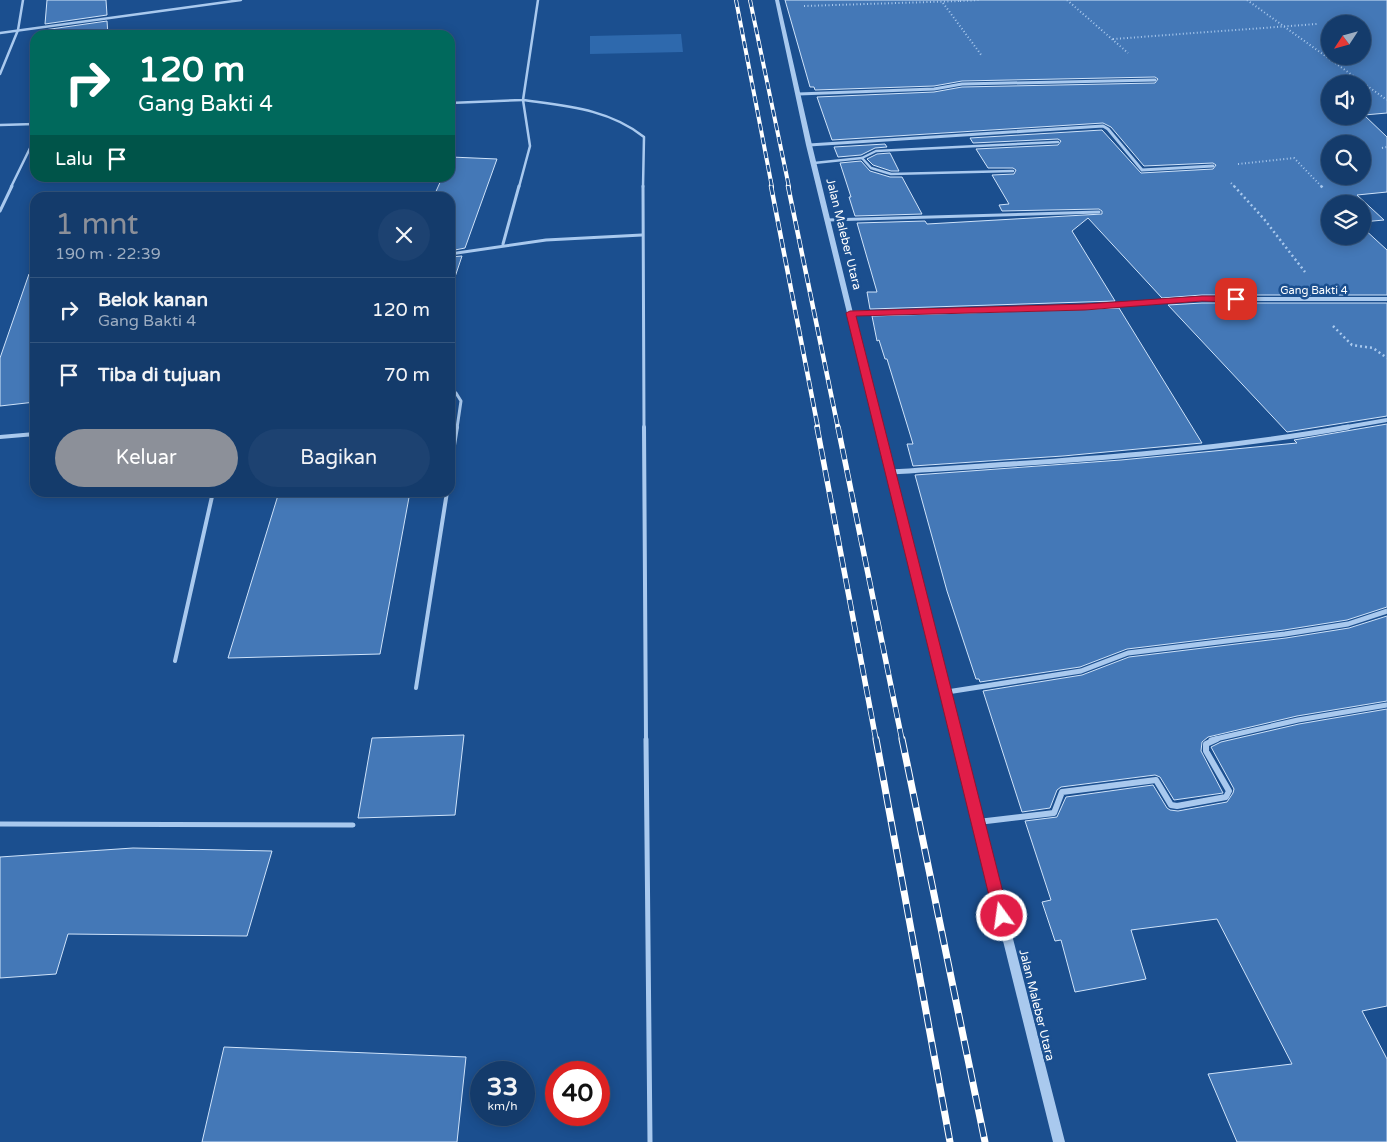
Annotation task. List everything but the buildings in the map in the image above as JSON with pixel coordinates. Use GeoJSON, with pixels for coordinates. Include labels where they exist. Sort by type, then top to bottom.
{"type":"FeatureCollection","features":[{"type":"Feature","properties":{"kind":"street","name":"Jalan Maleber Utara"},"geometry":{"type":"LineString","coordinates":[[778,3],[809,145],[850,313],[1059,1142]]}},
{"type":"Feature","properties":{"kind":"street"},"geometry":{"type":"LineString","coordinates":[[798,94],[934,89],[954,85],[1155,80]]}},
{"type":"Feature","properties":{"kind":"street"},"geometry":{"type":"LineString","coordinates":[[809,145],[1103,126],[1108,128],[1142,170],[1213,166]]}},
{"type":"Feature","properties":{"kind":"street","name":"Gang Bakti 4"},"geometry":{"type":"LineString","coordinates":[[850,313],[1085,307],[1202,299],[1387,299]]}},
{"type":"Feature","properties":{"kind":"street"},"geometry":{"type":"LineString","coordinates":[[891,472],[1074,460],[1282,440],[1387,420]]}},
{"type":"Feature","properties":{"kind":"street"},"geometry":{"type":"LineString","coordinates":[[947,692],[1081,671],[1128,653],[1285,634],[1348,624],[1387,611]]}},
{"type":"Feature","properties":{"kind":"street"},"geometry":{"type":"LineString","coordinates":[[978,822],[1054,813],[1062,792],[1156,780],[1171,805],[1177,806],[1226,797],[1229,791],[1206,751],[1206,744],[1211,740],[1298,720],[1387,705]]}},
{"type":"Feature","properties":{"kind":"lane"},"geometry":{"type":"LineString","coordinates":[[0,74],[18,30],[23,0]]}},
{"type":"Feature","properties":{"kind":"lane"},"geometry":{"type":"LineString","coordinates":[[0,32],[241,0]]}},
{"type":"Feature","properties":{"kind":"lane"},"geometry":{"type":"LineString","coordinates":[[503,244],[530,146],[522,100],[538,0]]}},
{"type":"Feature","properties":{"kind":"lane"},"geometry":{"type":"LineString","coordinates":[[455,103],[522,100],[573,107],[611,116],[633,127],[644,137],[642,235],[650,1142]]}},
{"type":"Feature","properties":{"kind":"lane"},"geometry":{"type":"LineString","coordinates":[[0,124],[30,124]]}},
{"type":"Feature","properties":{"kind":"lane"},"geometry":{"type":"LineString","coordinates":[[814,163],[862,158],[876,151],[1058,142]]}},
{"type":"Feature","properties":{"kind":"lane"},"geometry":{"type":"LineString","coordinates":[[0,211],[30,148]]}},
{"type":"Feature","properties":{"kind":"lane"},"geometry":{"type":"LineString","coordinates":[[862,158],[871,168],[891,174],[1013,171]]}},
{"type":"Feature","properties":{"kind":"lane"},"geometry":{"type":"LineString","coordinates":[[828,220],[1099,212]]}},
{"type":"Feature","properties":{"kind":"lane"},"geometry":{"type":"LineString","coordinates":[[455,253],[503,244],[577,236],[642,235]]}},
{"type":"Feature","properties":{"kind":"lane"},"geometry":{"type":"LineString","coordinates":[[455,393],[461,401],[455,439]]}},
{"type":"Feature","properties":{"kind":"lane"},"geometry":{"type":"LineString","coordinates":[[0,437],[30,434]]}},
{"type":"Feature","properties":{"kind":"lane"},"geometry":{"type":"LineString","coordinates":[[175,661],[212,497]]}},
{"type":"Feature","properties":{"kind":"lane"},"geometry":{"type":"LineString","coordinates":[[416,688],[446,497]]}},
{"type":"Feature","properties":{"kind":"lane"},"geometry":{"type":"LineString","coordinates":[[0,824],[354,825]]}},
{"type":"Feature","properties":{"kind":"path"},"geometry":{"type":"LineString","coordinates":[[778,3],[980,0]]}},
{"type":"Feature","properties":{"kind":"path"},"geometry":{"type":"LineString","coordinates":[[1067,0],[1113,39],[1155,80]]}},
{"type":"Feature","properties":{"kind":"path"},"geometry":{"type":"LineString","coordinates":[[1247,0],[1366,83],[1387,100]]}},
{"type":"Feature","properties":{"kind":"path"},"geometry":{"type":"LineString","coordinates":[[942,2],[1002,84]]}},
{"type":"Feature","properties":{"kind":"path"},"geometry":{"type":"LineString","coordinates":[[1113,39],[1317,24]]}},
{"type":"Feature","properties":{"kind":"path"},"geometry":{"type":"LineString","coordinates":[[1382,148],[1387,148]]}},
{"type":"Feature","properties":{"kind":"path"},"geometry":{"type":"LineString","coordinates":[[1213,166],[1294,158],[1324,189]]}},
{"type":"Feature","properties":{"kind":"path"},"geometry":{"type":"LineString","coordinates":[[1213,166],[1264,219],[1325,299]]}},
{"type":"Feature","properties":{"kind":"path"},"geometry":{"type":"LineString","coordinates":[[1305,299],[1352,345],[1374,348],[1387,358]]}},
{"type":"Feature","properties":{"kind":"shaded area"},"geometry":{"type":"Polygon","coordinates":[[[681,34],[683,52],[590,54],[590,36],[681,34]]]}},
{"type":"Feature","properties":{"kind":"railway"},"geometry":{"type":"LineString","coordinates":[[736,0],[772,187]]}},
{"type":"Feature","properties":{"kind":"railway"},"geometry":{"type":"LineString","coordinates":[[750,0],[789,187]]}},
{"type":"Feature","properties":{"kind":"railway"},"geometry":{"type":"LineString","coordinates":[[771,186],[818,428]]}},
{"type":"Feature","properties":{"kind":"railway"},"geometry":{"type":"LineString","coordinates":[[788,186],[838,428]]}},
{"type":"Feature","properties":{"kind":"railway"},"geometry":{"type":"LineString","coordinates":[[817,427],[876,740]]}},
{"type":"Feature","properties":{"kind":"railway"},"geometry":{"type":"LineString","coordinates":[[838,427],[902,740]]}},
{"type":"Feature","properties":{"kind":"railway"},"geometry":{"type":"LineString","coordinates":[[876,739],[950,1142]]}},
{"type":"Feature","properties":{"kind":"railway"},"geometry":{"type":"LineString","coordinates":[[902,739],[985,1142]]}},
{"type":"Feature","properties":{"kind":"route"},"geometry":{"type":"LineString","coordinates":[[1002,916],[850,313],[1085,307],[1202,299],[1236,299]]}}]}
